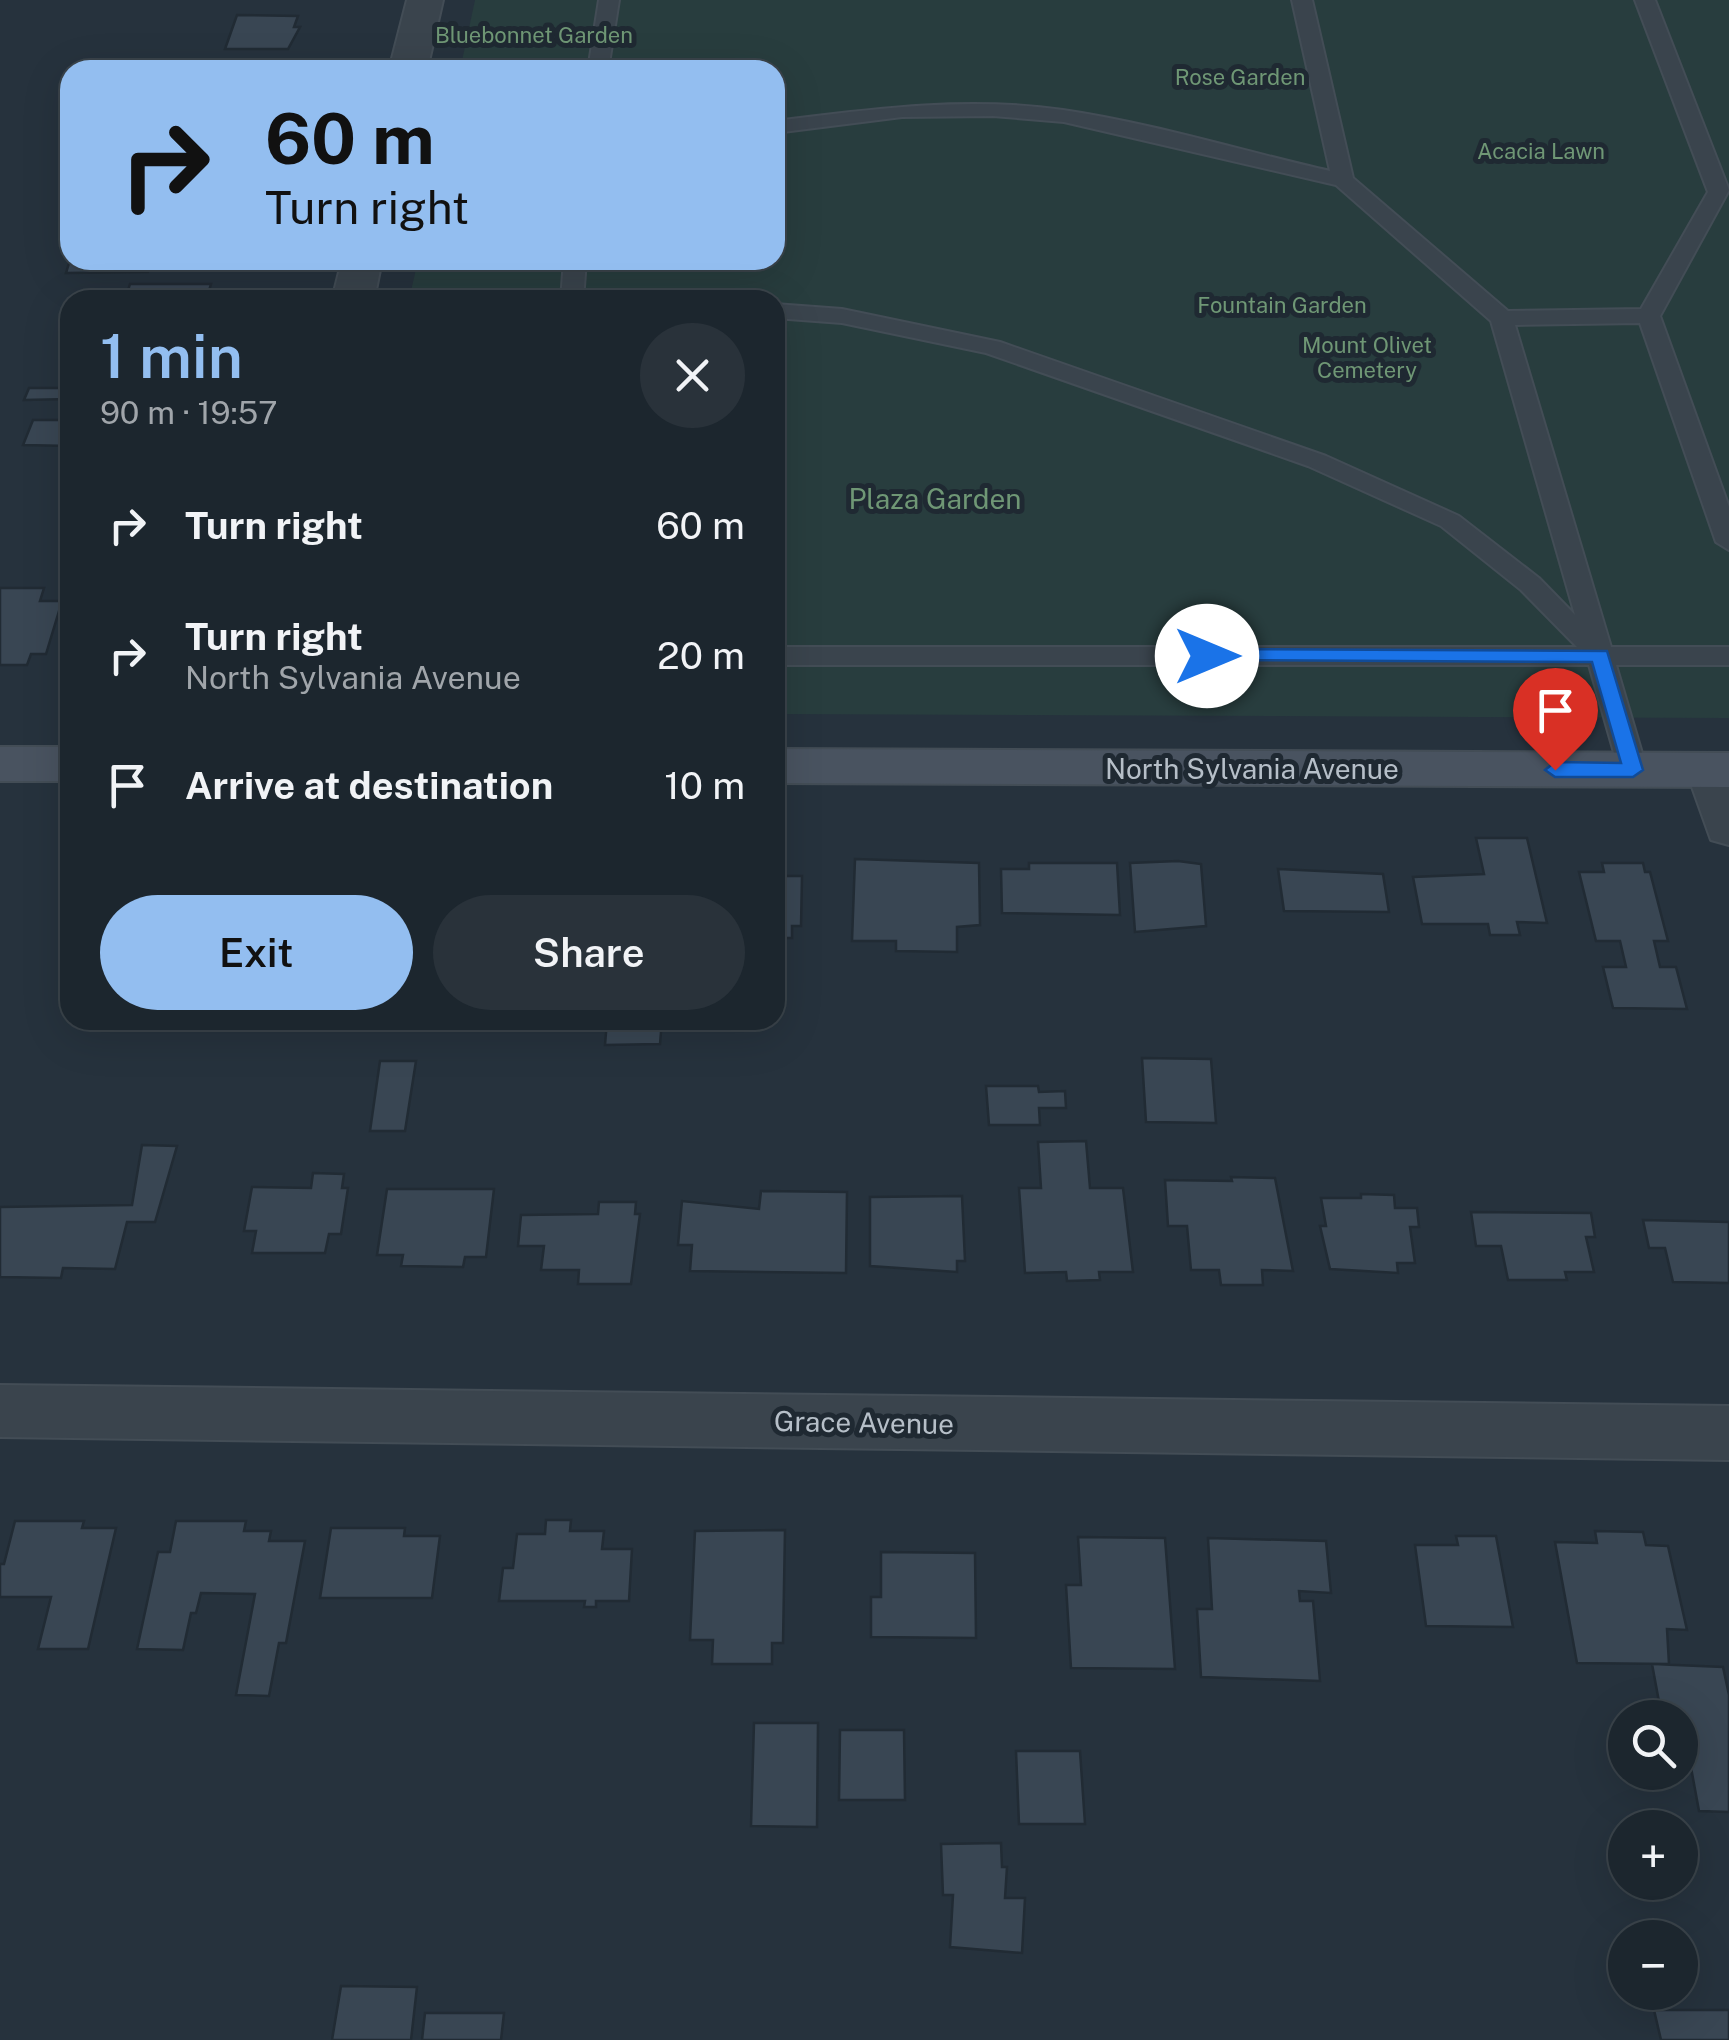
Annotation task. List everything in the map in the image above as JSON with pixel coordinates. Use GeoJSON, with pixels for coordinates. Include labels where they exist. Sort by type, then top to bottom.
{"type":"FeatureCollection","features":[{"type":"Feature","properties":{"kind":"main road"},"geometry":{"type":"LineString","coordinates":[[0,764],[60,764]]}},
{"type":"Feature","properties":{"kind":"main road","name":"North Sylvania Avenue"},"geometry":{"type":"LineString","coordinates":[[785,766],[1720,770]]}},
{"type":"Feature","properties":{"kind":"street"},"geometry":{"type":"LineString","coordinates":[[410,60],[425,0]]}},
{"type":"Feature","properties":{"kind":"street"},"geometry":{"type":"LineString","coordinates":[[1720,770],[1729,827]]}},
{"type":"Feature","properties":{"kind":"street","name":"Grace Avenue"},"geometry":{"type":"LineString","coordinates":[[0,1411],[1729,1433]]}},
{"type":"Feature","properties":{"kind":"lane"},"geometry":{"type":"LineString","coordinates":[[600,60],[609,0]]}},
{"type":"Feature","properties":{"kind":"lane"},"geometry":{"type":"LineString","coordinates":[[1302,0],[1343,180]]}},
{"type":"Feature","properties":{"kind":"lane"},"geometry":{"type":"LineString","coordinates":[[1646,0],[1724,190],[1649,316]]}},
{"type":"Feature","properties":{"kind":"lane"},"geometry":{"type":"LineString","coordinates":[[785,126],[902,111],[993,110],[1064,116],[1343,180],[1502,318],[1633,770]]}},
{"type":"Feature","properties":{"kind":"lane"},"geometry":{"type":"LineString","coordinates":[[785,312],[842,316],[992,346],[1316,461],[1450,521],[1530,584],[1600,655]]}},
{"type":"Feature","properties":{"kind":"lane"},"geometry":{"type":"LineString","coordinates":[[1502,318],[1649,316]]}},
{"type":"Feature","properties":{"kind":"lane"},"geometry":{"type":"LineString","coordinates":[[1649,316],[1729,542]]}},
{"type":"Feature","properties":{"kind":"lane"},"geometry":{"type":"LineString","coordinates":[[785,656],[1729,656]]}},
{"type":"Feature","properties":{"kind":"green space","name":"Mount Olivet Cemetery"},"geometry":{"type":"Polygon","coordinates":[[[475,0],[1729,0],[1729,718],[785,714],[785,290],[411,290],[416,270],[785,270],[785,60],[462,60],[475,0]]]}},
{"type":"Feature","properties":{"kind":"building"},"geometry":{"type":"Polygon","coordinates":[[[237,15],[298,16],[294,27],[300,27],[288,49],[225,49],[237,15]]]}},
{"type":"Feature","properties":{"kind":"building"},"geometry":{"type":"Polygon","coordinates":[[[67,270],[149,270],[148,272],[66,273],[67,270]]]}},
{"type":"Feature","properties":{"kind":"building"},"geometry":{"type":"Polygon","coordinates":[[[130,284],[211,284],[209,290],[128,290],[130,284]]]}},
{"type":"Feature","properties":{"kind":"building"},"geometry":{"type":"Polygon","coordinates":[[[29,388],[60,388],[60,399],[24,400],[29,388]]]}},
{"type":"Feature","properties":{"kind":"building"},"geometry":{"type":"Polygon","coordinates":[[[33,420],[60,420],[60,446],[23,445],[33,420]]]}},
{"type":"Feature","properties":{"kind":"building"},"geometry":{"type":"Polygon","coordinates":[[[0,588],[44,588],[40,601],[60,601],[46,654],[31,654],[27,665],[0,665],[0,588]]]}},
{"type":"Feature","properties":{"kind":"building"},"geometry":{"type":"Polygon","coordinates":[[[1476,838],[1527,838],[1547,923],[1517,922],[1520,935],[1490,935],[1488,924],[1422,924],[1413,877],[1484,874],[1476,838]]]}},
{"type":"Feature","properties":{"kind":"building"},"geometry":{"type":"Polygon","coordinates":[[[855,859],[979,863],[980,925],[957,927],[957,952],[896,951],[896,941],[852,941],[855,859]]]}},
{"type":"Feature","properties":{"kind":"building"},"geometry":{"type":"Polygon","coordinates":[[[1029,863],[1117,863],[1120,915],[1002,913],[1001,869],[1029,869],[1029,863]]]}},
{"type":"Feature","properties":{"kind":"building"},"geometry":{"type":"Polygon","coordinates":[[[1130,863],[1201,864],[1206,926],[1135,932],[1130,863]]]}},
{"type":"Feature","properties":{"kind":"building"},"geometry":{"type":"Polygon","coordinates":[[[1602,863],[1643,863],[1645,872],[1650,872],[1668,941],[1654,941],[1660,967],[1676,967],[1687,1009],[1613,1008],[1603,967],[1626,967],[1620,941],[1596,941],[1579,872],[1604,872],[1602,863]]]}},
{"type":"Feature","properties":{"kind":"building"},"geometry":{"type":"Polygon","coordinates":[[[1278,869],[1383,874],[1389,912],[1284,911],[1278,869]]]}},
{"type":"Feature","properties":{"kind":"building"},"geometry":{"type":"Polygon","coordinates":[[[785,876],[802,876],[801,926],[792,926],[792,938],[785,938],[785,876]]]}},
{"type":"Feature","properties":{"kind":"building"},"geometry":{"type":"Polygon","coordinates":[[[606,1030],[661,1030],[660,1044],[605,1045],[606,1030]]]}},
{"type":"Feature","properties":{"kind":"building"},"geometry":{"type":"Polygon","coordinates":[[[1142,1058],[1211,1059],[1216,1123],[1146,1122],[1142,1058]]]}},
{"type":"Feature","properties":{"kind":"building"},"geometry":{"type":"Polygon","coordinates":[[[380,1061],[416,1061],[405,1131],[370,1131],[380,1061]]]}},
{"type":"Feature","properties":{"kind":"building"},"geometry":{"type":"Polygon","coordinates":[[[986,1086],[1038,1086],[1039,1092],[1065,1091],[1066,1108],[1039,1108],[1040,1125],[989,1125],[986,1086]]]}},
{"type":"Feature","properties":{"kind":"building"},"geometry":{"type":"Polygon","coordinates":[[[1086,1141],[1090,1188],[1123,1188],[1133,1272],[1099,1272],[1100,1280],[1067,1281],[1066,1272],[1025,1273],[1019,1188],[1041,1188],[1038,1142],[1086,1141]]]}},
{"type":"Feature","properties":{"kind":"building"},"geometry":{"type":"Polygon","coordinates":[[[142,1145],[177,1146],[155,1222],[127,1222],[115,1269],[63,1268],[61,1278],[0,1277],[0,1207],[132,1205],[142,1145]]]}},
{"type":"Feature","properties":{"kind":"building"},"geometry":{"type":"Polygon","coordinates":[[[313,1173],[344,1174],[342,1188],[348,1188],[341,1234],[329,1234],[325,1253],[252,1253],[256,1231],[244,1231],[252,1187],[311,1188],[313,1173]]]}},
{"type":"Feature","properties":{"kind":"building"},"geometry":{"type":"Polygon","coordinates":[[[1231,1177],[1275,1178],[1293,1271],[1262,1270],[1263,1285],[1221,1285],[1219,1270],[1191,1270],[1187,1226],[1168,1226],[1165,1180],[1232,1181],[1231,1177]]]}},
{"type":"Feature","properties":{"kind":"building"},"geometry":{"type":"Polygon","coordinates":[[[387,1189],[494,1189],[486,1257],[465,1257],[463,1267],[401,1266],[403,1255],[377,1255],[387,1189]]]}},
{"type":"Feature","properties":{"kind":"building"},"geometry":{"type":"Polygon","coordinates":[[[761,1191],[847,1192],[846,1273],[690,1271],[692,1245],[678,1245],[682,1201],[759,1209],[761,1191]]]}},
{"type":"Feature","properties":{"kind":"building"},"geometry":{"type":"Polygon","coordinates":[[[1361,1194],[1394,1195],[1395,1208],[1417,1208],[1419,1227],[1410,1227],[1415,1263],[1397,1263],[1398,1273],[1330,1269],[1320,1226],[1326,1226],[1321,1198],[1361,1198],[1361,1194]]]}},
{"type":"Feature","properties":{"kind":"building"},"geometry":{"type":"Polygon","coordinates":[[[962,1196],[965,1261],[957,1261],[957,1272],[870,1266],[870,1197],[962,1196]]]}},
{"type":"Feature","properties":{"kind":"building"},"geometry":{"type":"Polygon","coordinates":[[[599,1202],[636,1202],[635,1214],[640,1214],[631,1284],[578,1284],[579,1270],[541,1270],[544,1246],[518,1246],[521,1215],[598,1214],[599,1202]]]}},
{"type":"Feature","properties":{"kind":"building"},"geometry":{"type":"Polygon","coordinates":[[[1471,1212],[1591,1213],[1595,1237],[1586,1237],[1594,1272],[1565,1272],[1567,1280],[1508,1280],[1501,1246],[1476,1246],[1471,1212]]]}},
{"type":"Feature","properties":{"kind":"building"},"geometry":{"type":"Polygon","coordinates":[[[1643,1220],[1729,1222],[1729,1283],[1673,1282],[1665,1248],[1649,1248],[1643,1220]]]}},
{"type":"Feature","properties":{"kind":"building"},"geometry":{"type":"Polygon","coordinates":[[[546,1520],[571,1520],[570,1531],[604,1531],[602,1549],[632,1549],[629,1601],[596,1601],[596,1607],[584,1607],[585,1601],[499,1601],[503,1568],[513,1568],[517,1534],[545,1534],[546,1520]]]}},
{"type":"Feature","properties":{"kind":"building"},"geometry":{"type":"Polygon","coordinates":[[[15,1521],[84,1521],[82,1528],[116,1528],[88,1649],[38,1649],[51,1597],[0,1597],[0,1564],[4,1564],[15,1521]]]}},
{"type":"Feature","properties":{"kind":"building"},"geometry":{"type":"Polygon","coordinates":[[[176,1521],[246,1521],[244,1531],[271,1531],[269,1541],[305,1541],[286,1643],[279,1643],[269,1696],[236,1695],[255,1594],[201,1593],[196,1613],[191,1613],[183,1650],[137,1649],[158,1552],[170,1552],[176,1521]]]}},
{"type":"Feature","properties":{"kind":"building"},"geometry":{"type":"Polygon","coordinates":[[[331,1528],[405,1528],[404,1536],[440,1536],[432,1598],[320,1598],[331,1528]]]}},
{"type":"Feature","properties":{"kind":"building"},"geometry":{"type":"Polygon","coordinates":[[[785,1530],[783,1643],[772,1643],[772,1664],[712,1664],[713,1640],[690,1640],[695,1531],[785,1530]]]}},
{"type":"Feature","properties":{"kind":"building"},"geometry":{"type":"Polygon","coordinates":[[[1595,1531],[1643,1532],[1646,1545],[1668,1546],[1687,1630],[1667,1629],[1669,1664],[1577,1663],[1555,1542],[1597,1543],[1595,1531]]]}},
{"type":"Feature","properties":{"kind":"building"},"geometry":{"type":"Polygon","coordinates":[[[1456,1536],[1496,1536],[1513,1627],[1426,1626],[1415,1545],[1458,1545],[1456,1536]]]}},
{"type":"Feature","properties":{"kind":"building"},"geometry":{"type":"Polygon","coordinates":[[[1078,1537],[1165,1538],[1175,1669],[1071,1668],[1066,1585],[1081,1585],[1078,1537]]]}},
{"type":"Feature","properties":{"kind":"building"},"geometry":{"type":"Polygon","coordinates":[[[1208,1538],[1326,1541],[1331,1593],[1299,1591],[1300,1601],[1313,1601],[1320,1681],[1201,1677],[1197,1609],[1212,1609],[1208,1538]]]}},
{"type":"Feature","properties":{"kind":"building"},"geometry":{"type":"Polygon","coordinates":[[[881,1552],[975,1553],[976,1638],[871,1637],[871,1597],[881,1597],[881,1552]]]}},
{"type":"Feature","properties":{"kind":"building"},"geometry":{"type":"Polygon","coordinates":[[[1652,1664],[1723,1667],[1729,1695],[1729,1812],[1699,1811],[1695,1790],[1698,1700],[1659,1700],[1652,1664]]]}},
{"type":"Feature","properties":{"kind":"building"},"geometry":{"type":"Polygon","coordinates":[[[754,1723],[818,1723],[817,1827],[751,1826],[754,1723]]]}},
{"type":"Feature","properties":{"kind":"building"},"geometry":{"type":"Polygon","coordinates":[[[840,1730],[904,1730],[905,1800],[839,1800],[840,1730]]]}},
{"type":"Feature","properties":{"kind":"building"},"geometry":{"type":"Polygon","coordinates":[[[1016,1751],[1080,1751],[1085,1824],[1019,1824],[1016,1751]]]}},
{"type":"Feature","properties":{"kind":"building"},"geometry":{"type":"Polygon","coordinates":[[[1001,1843],[1002,1867],[1007,1867],[1005,1898],[1025,1898],[1022,1953],[950,1947],[953,1895],[943,1895],[941,1844],[1001,1843]]]}},
{"type":"Feature","properties":{"kind":"building"},"geometry":{"type":"Polygon","coordinates":[[[341,1986],[417,1987],[411,2040],[332,2040],[341,1986]]]}},
{"type":"Feature","properties":{"kind":"building"},"geometry":{"type":"Polygon","coordinates":[[[1654,2010],[1729,2010],[1729,2040],[1661,2040],[1654,2010]]]}},
{"type":"Feature","properties":{"kind":"building"},"geometry":{"type":"Polygon","coordinates":[[[425,2013],[504,2013],[501,2040],[422,2040],[425,2013]]]}},
{"type":"Feature","properties":{"kind":"route"},"geometry":{"type":"LineString","coordinates":[[1207,656],[1600,655],[1633,770],[1555,770]]}},
{"type":"Feature","properties":{"kind":"park label","name":"Bluebonnet Garden"},"geometry":{"type":"Point","coordinates":[534,35]}},
{"type":"Feature","properties":{"kind":"park label","name":"Rose Garden"},"geometry":{"type":"Point","coordinates":[1240,77]}},
{"type":"Feature","properties":{"kind":"park label","name":"Acacia Lawn"},"geometry":{"type":"Point","coordinates":[1541,151]}},
{"type":"Feature","properties":{"kind":"park label","name":"Fountain Garden"},"geometry":{"type":"Point","coordinates":[1282,305]}},
{"type":"Feature","properties":{"kind":"park label","name":"Plaza Garden"},"geometry":{"type":"Point","coordinates":[935,498]}}]}
